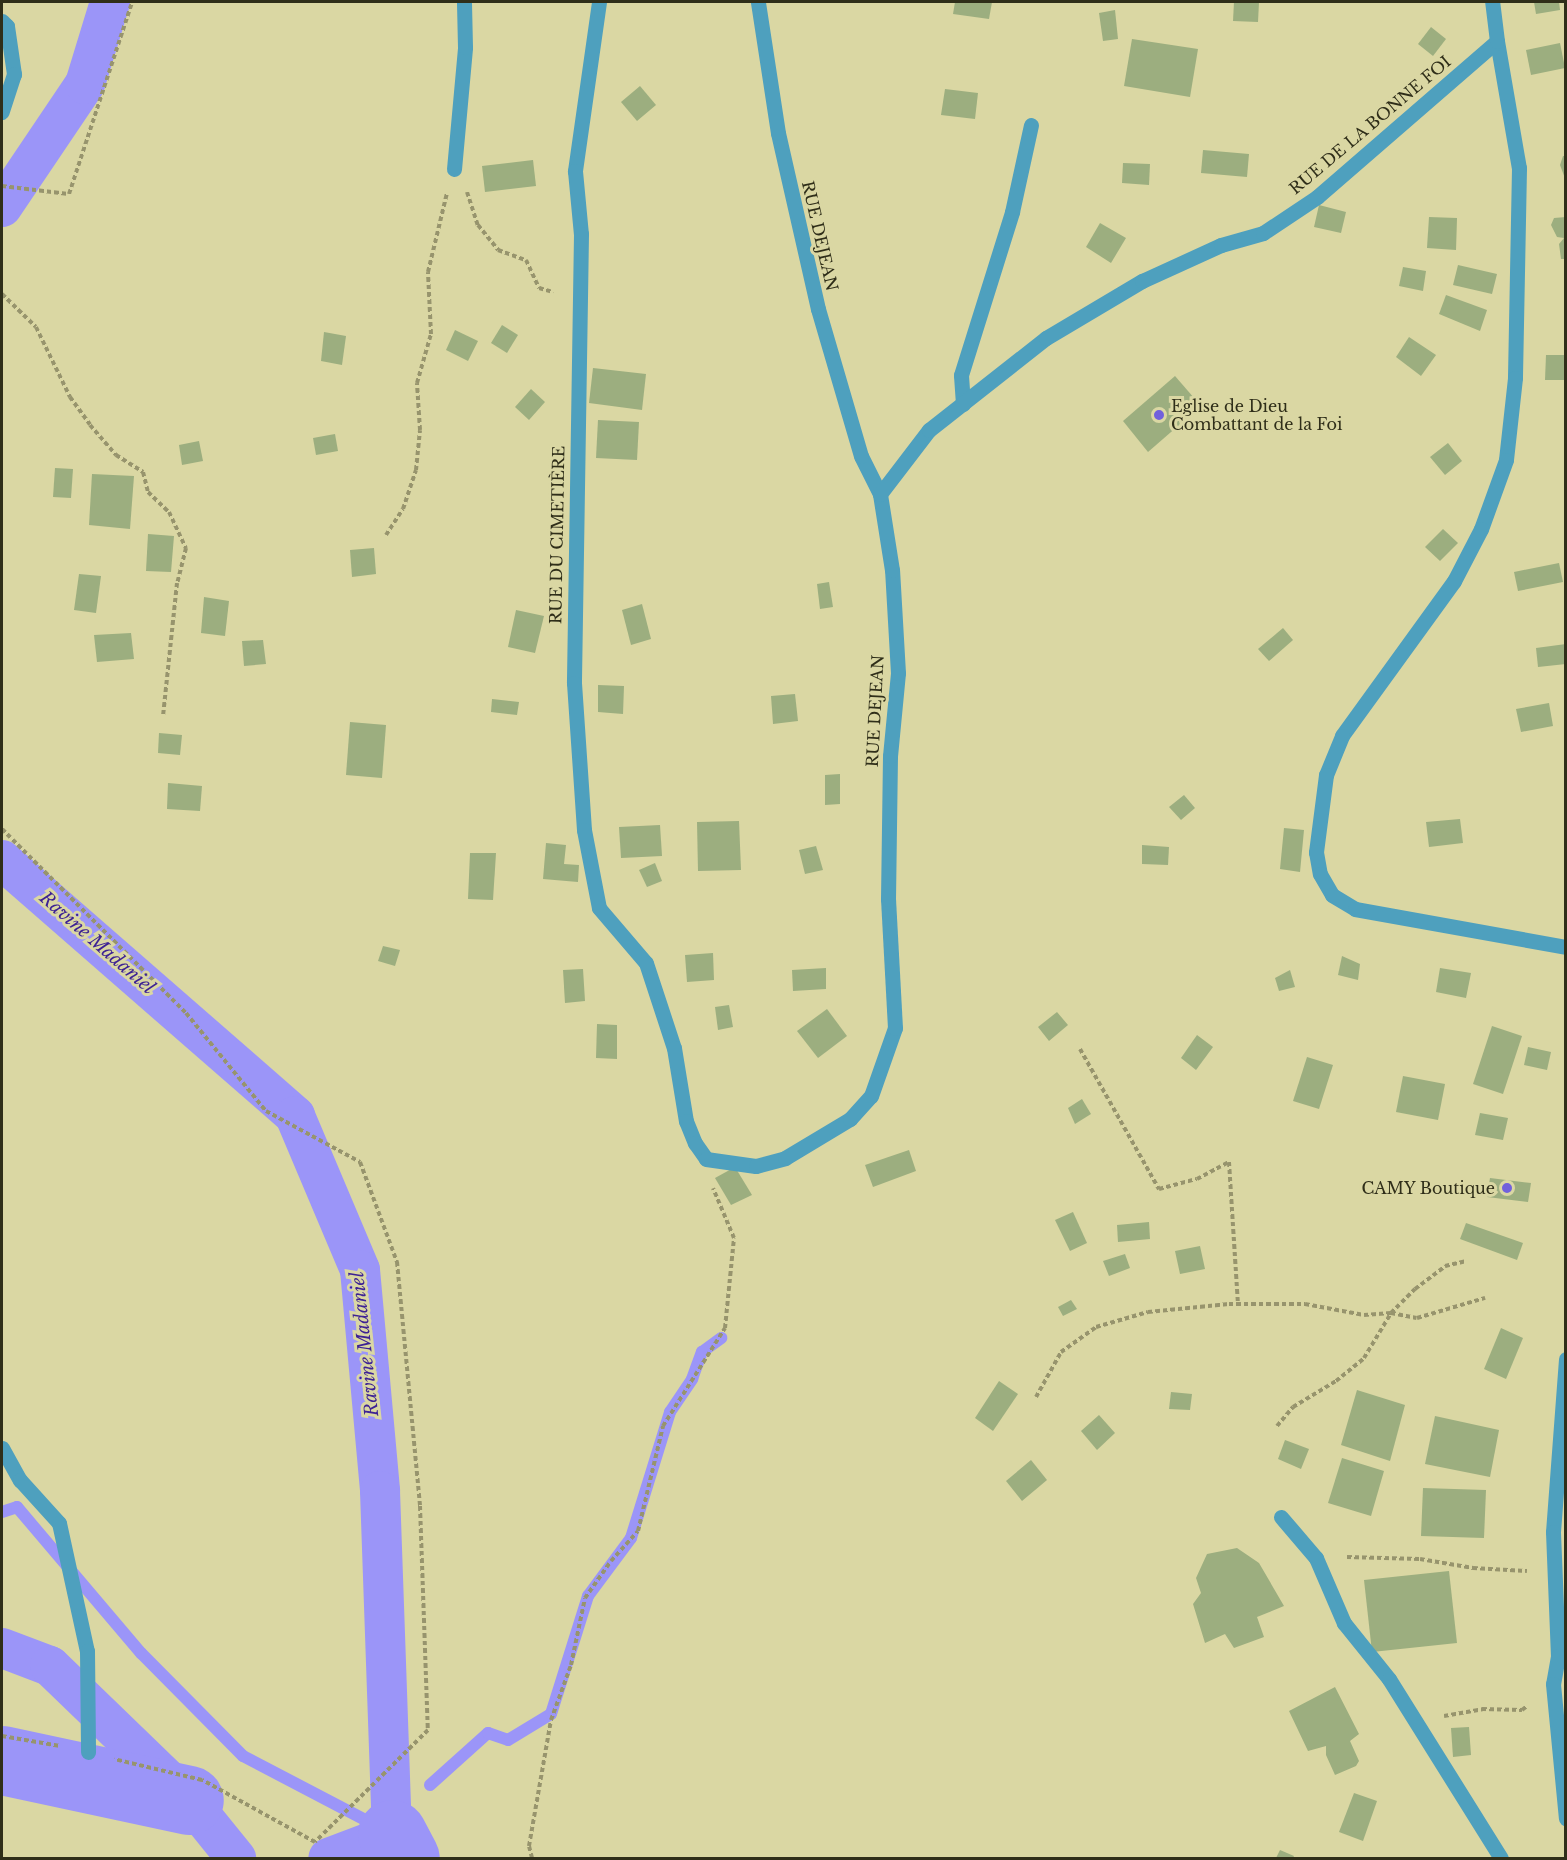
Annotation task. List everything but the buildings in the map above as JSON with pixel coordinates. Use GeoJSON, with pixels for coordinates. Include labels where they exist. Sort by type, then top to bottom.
{"type":"FeatureCollection","features":[{"type":"Feature","properties":{"kind":"street"},"geometry":{"type":"LineString","coordinates":[[454,169],[465,47],[464,2]]}},
{"type":"Feature","properties":{"kind":"street","name":"RUE DU CIMETIÈRE"},"geometry":{"type":"LineString","coordinates":[[599,2],[575,171],[581,234],[574,682],[584,830],[599,908],[646,963],[674,1048],[686,1121],[706,1159]]}},
{"type":"Feature","properties":{"kind":"street","name":"RUE DEJEAN"},"geometry":{"type":"LineString","coordinates":[[706,1159],[756,1166],[784,1158],[819,1140],[850,1119],[871,1096],[895,1028],[888,899],[890,756],[898,673],[892,570],[880,494],[861,456],[818,309],[778,133],[758,2]]}},
{"type":"Feature","properties":{"kind":"street"},"geometry":{"type":"LineString","coordinates":[[1492,2],[1519,168],[1515,378],[1506,460],[1481,530],[1454,581],[1342,736],[1326,775],[1316,852],[1320,874],[1332,895],[1355,909],[1566,947]]}},
{"type":"Feature","properties":{"kind":"street"},"geometry":{"type":"LineString","coordinates":[[2,21],[8,26],[14,74],[2,112]]}},
{"type":"Feature","properties":{"kind":"street","name":"RUE DE LA BONNE FOI"},"geometry":{"type":"LineString","coordinates":[[880,494],[928,430],[1046,338],[1142,281],[1221,245],[1263,233],[1317,197],[1497,41]]}},
{"type":"Feature","properties":{"kind":"street"},"geometry":{"type":"LineString","coordinates":[[963,404],[961,375],[1012,213],[1031,125]]}},
{"type":"Feature","properties":{"kind":"street"},"geometry":{"type":"LineString","coordinates":[[1566,1359],[1553,1532],[1558,1656],[1553,1684],[1566,1818]]}},
{"type":"Feature","properties":{"kind":"street"},"geometry":{"type":"LineString","coordinates":[[2,1448],[20,1480],[59,1523],[87,1652],[88,1752]]}},
{"type":"Feature","properties":{"kind":"street"},"geometry":{"type":"LineString","coordinates":[[1281,1517],[1316,1558],[1344,1623],[1389,1679],[1501,1858]]}},
{"type":"Feature","properties":{"kind":"path"},"geometry":{"type":"LineString","coordinates":[[2,186],[69,194],[132,2]]}},
{"type":"Feature","properties":{"kind":"path"},"geometry":{"type":"LineString","coordinates":[[454,169],[472,201],[478,225],[498,250],[526,260],[539,288],[554,292],[579,309]]}},
{"type":"Feature","properties":{"kind":"path"},"geometry":{"type":"LineString","coordinates":[[386,534],[403,509],[416,470],[420,430],[417,383],[431,334],[428,272],[454,169]]}},
{"type":"Feature","properties":{"kind":"path"},"geometry":{"type":"LineString","coordinates":[[2,294],[36,327],[70,397],[90,425],[116,455],[143,472],[148,492],[169,512],[186,548],[177,583],[163,716]]}},
{"type":"Feature","properties":{"kind":"path"},"geometry":{"type":"LineString","coordinates":[[2,829],[186,1013],[266,1111],[360,1162],[397,1262],[420,1506],[428,1730],[315,1842],[202,1780],[88,1752],[2,1736]]}},
{"type":"Feature","properties":{"kind":"path"},"geometry":{"type":"LineString","coordinates":[[1080,1049],[1159,1189],[1197,1179],[1229,1162],[1238,1304]]}},
{"type":"Feature","properties":{"kind":"path"},"geometry":{"type":"LineString","coordinates":[[532,1858],[529,1846],[551,1720],[571,1665],[585,1598],[611,1561],[638,1531],[663,1426],[725,1328],[734,1238],[714,1191],[706,1159]]}},
{"type":"Feature","properties":{"kind":"path"},"geometry":{"type":"LineString","coordinates":[[1277,1426],[1293,1407],[1336,1381],[1364,1358],[1391,1313],[1445,1266],[1466,1261]]}},
{"type":"Feature","properties":{"kind":"path"},"geometry":{"type":"LineString","coordinates":[[1036,1396],[1061,1352],[1096,1327],[1148,1312],[1238,1304],[1305,1304],[1364,1315],[1391,1313],[1417,1318],[1485,1298]]}},
{"type":"Feature","properties":{"kind":"path"},"geometry":{"type":"LineString","coordinates":[[1316,1558],[1420,1559],[1520,1572],[1556,1567]]}},
{"type":"Feature","properties":{"kind":"path"},"geometry":{"type":"LineString","coordinates":[[1423,1733],[1438,1718],[1482,1709],[1522,1710],[1553,1684]]}},
{"type":"Feature","properties":{"kind":"waterway","name":"Ravine Madaniel"},"geometry":{"type":"LineString","coordinates":[[2,207],[85,84],[110,2]]}},
{"type":"Feature","properties":{"kind":"waterway","name":"Ravine Madaniel"},"geometry":{"type":"LineString","coordinates":[[2,860],[295,1116],[360,1270],[380,1491],[392,1834],[328,1858]]}},
{"type":"Feature","properties":{"kind":"waterway"},"geometry":{"type":"LineString","coordinates":[[430,1785],[488,1733],[508,1740],[551,1714],[588,1596],[631,1538],[670,1412],[692,1379],[702,1352],[721,1338]]}},
{"type":"Feature","properties":{"kind":"waterway"},"geometry":{"type":"LineString","coordinates":[[2,1512],[17,1507],[141,1653],[243,1756],[392,1834]]}},
{"type":"Feature","properties":{"kind":"waterway","name":"Ravine Madaniel"},"geometry":{"type":"LineString","coordinates":[[2,1648],[50,1666],[189,1800],[236,1858]]}},
{"type":"Feature","properties":{"kind":"waterway"},"geometry":{"type":"LineString","coordinates":[[2,1760],[189,1800]]}},
{"type":"Feature","properties":{"kind":"waterway"},"geometry":{"type":"LineString","coordinates":[[392,1834],[405,1858]]}},
{"type":"Feature","properties":{"kind":"place","name":"Eglise de Dieu Combattant de la Foi"},"geometry":{"type":"Point","coordinates":[1159,415]}},
{"type":"Feature","properties":{"kind":"place","name":"CAMY Boutique"},"geometry":{"type":"Point","coordinates":[1507,1188]}}]}
